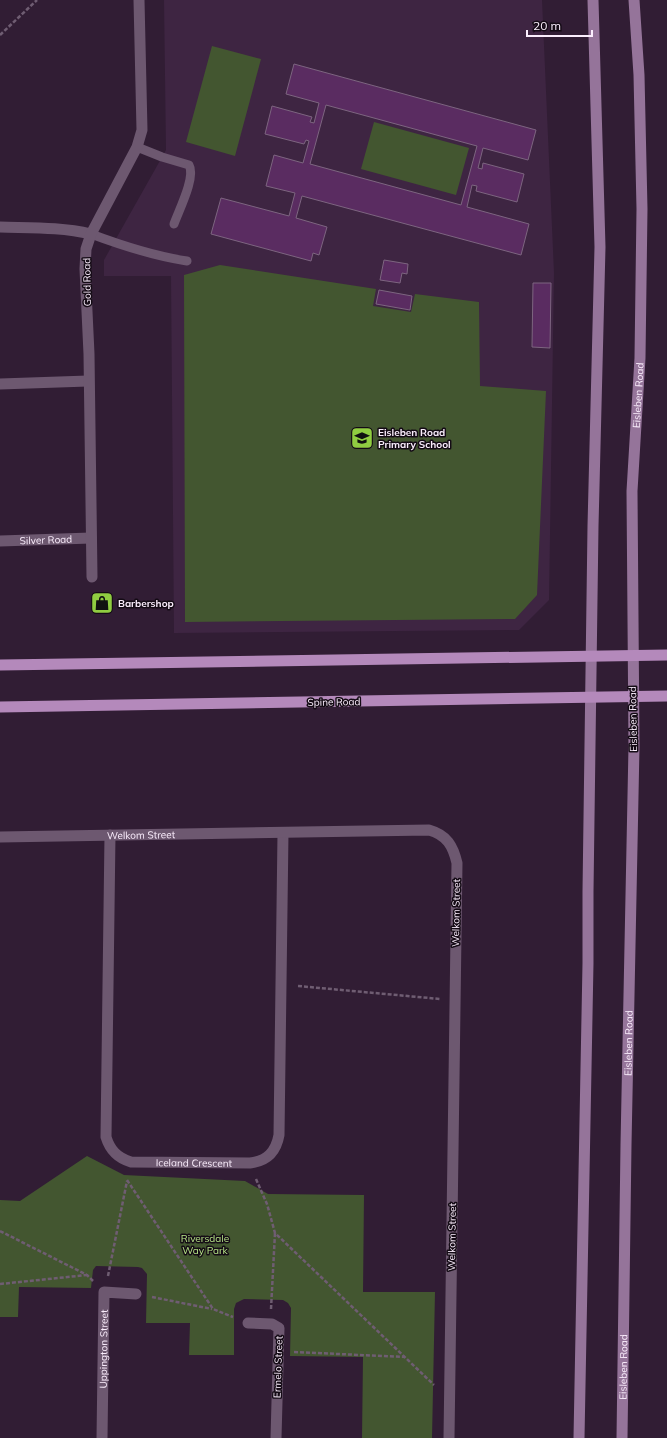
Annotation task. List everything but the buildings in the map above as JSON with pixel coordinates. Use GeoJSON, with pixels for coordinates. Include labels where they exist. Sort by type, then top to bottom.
{"type":"FeatureCollection","features":[{"type":"Feature","properties":{"kind":"main road"},"geometry":{"type":"LineString","coordinates":[[580,1438],[588,963],[593,526],[600,247],[593,0]]}},
{"type":"Feature","properties":{"kind":"main road","name":"Eisleben Road"},"geometry":{"type":"LineString","coordinates":[[622,1438],[626,1137],[634,746],[632,655],[632,491],[640,358],[642,209],[639,75],[634,0]]}},
{"type":"Feature","properties":{"kind":"main road"},"geometry":{"type":"LineString","coordinates":[[0,665],[667,655]]}},
{"type":"Feature","properties":{"kind":"main road","name":"Spine Road"},"geometry":{"type":"LineString","coordinates":[[0,707],[667,696]]}},
{"type":"Feature","properties":{"kind":"street","name":"Gold Road"},"geometry":{"type":"LineString","coordinates":[[92,576],[88,381],[89,354],[85,269],[86,249],[91,234],[137,147],[142,130],[139,0]]}},
{"type":"Feature","properties":{"kind":"street"},"geometry":{"type":"LineString","coordinates":[[0,227],[48,228],[72,230],[91,234]]}},
{"type":"Feature","properties":{"kind":"street"},"geometry":{"type":"LineString","coordinates":[[0,384],[88,381]]}},
{"type":"Feature","properties":{"kind":"street","name":"Silver Road"},"geometry":{"type":"LineString","coordinates":[[0,541],[91,538]]}},
{"type":"Feature","properties":{"kind":"street","name":"Welkom Street"},"geometry":{"type":"LineString","coordinates":[[0,837],[430,830],[437,832],[449,841],[453,847],[457,863],[449,1438]]}},
{"type":"Feature","properties":{"kind":"street","name":"Iceland Crescent"},"geometry":{"type":"LineString","coordinates":[[110,835],[106,1137],[108,1145],[114,1153],[131,1162],[250,1164],[267,1158],[274,1151],[278,1139],[283,833]]}},
{"type":"Feature","properties":{"kind":"street"},"geometry":{"type":"LineString","coordinates":[[104,1292],[136,1294]]}},
{"type":"Feature","properties":{"kind":"street","name":"Uppington Street"},"geometry":{"type":"LineString","coordinates":[[102,1438],[104,1292]]}},
{"type":"Feature","properties":{"kind":"street","name":"Ermelo Street"},"geometry":{"type":"LineString","coordinates":[[248,1323],[270,1323],[279,1328],[276,1438]]}},
{"type":"Feature","properties":{"kind":"lane"},"geometry":{"type":"LineString","coordinates":[[137,147],[162,157],[189,165],[191,168],[191,180],[174,224]]}},
{"type":"Feature","properties":{"kind":"lane"},"geometry":{"type":"LineString","coordinates":[[91,234],[114,243],[151,254],[187,261]]}},
{"type":"Feature","properties":{"kind":"path"},"geometry":{"type":"LineString","coordinates":[[0,35],[37,0]]}},
{"type":"Feature","properties":{"kind":"path"},"geometry":{"type":"LineString","coordinates":[[281,984],[455,1001]]}},
{"type":"Feature","properties":{"kind":"path"},"geometry":{"type":"LineString","coordinates":[[104,1292],[131,1162]]}},
{"type":"Feature","properties":{"kind":"path"},"geometry":{"type":"LineString","coordinates":[[250,1164],[267,1204],[275,1233],[270,1323]]}},
{"type":"Feature","properties":{"kind":"path"},"geometry":{"type":"LineString","coordinates":[[127,1180],[213,1309]]}},
{"type":"Feature","properties":{"kind":"path"},"geometry":{"type":"LineString","coordinates":[[0,1231],[87,1275],[104,1292]]}},
{"type":"Feature","properties":{"kind":"path"},"geometry":{"type":"LineString","coordinates":[[275,1233],[437,1388]]}},
{"type":"Feature","properties":{"kind":"path"},"geometry":{"type":"LineString","coordinates":[[0,1284],[87,1275]]}},
{"type":"Feature","properties":{"kind":"path"},"geometry":{"type":"LineString","coordinates":[[136,1294],[213,1309],[248,1323]]}},
{"type":"Feature","properties":{"kind":"path"},"geometry":{"type":"LineString","coordinates":[[278,1351],[405,1357]]}},
{"type":"Feature","properties":{"kind":"shaded area","name":"Eisleben Road Primary School"},"geometry":{"type":"Polygon","coordinates":[[[164,0],[542,0],[554,273],[549,600],[519,630],[174,633],[171,276],[104,276],[104,260],[166,150],[164,0]]]}},
{"type":"Feature","properties":{"kind":"green space"},"geometry":{"type":"Polygon","coordinates":[[[212,46],[261,59],[235,156],[186,142],[212,46]]]}},
{"type":"Feature","properties":{"kind":"green space"},"geometry":{"type":"Polygon","coordinates":[[[374,122],[469,148],[456,195],[361,169],[374,122]]]}},
{"type":"Feature","properties":{"kind":"green space"},"geometry":{"type":"Polygon","coordinates":[[[220,265],[376,289],[373,306],[411,312],[415,294],[479,302],[480,386],[546,391],[537,595],[515,619],[185,622],[184,275],[220,265]]]}},
{"type":"Feature","properties":{"kind":"green space","name":"Riversdale Way Park"},"geometry":{"type":"Polygon","coordinates":[[[87,1156],[124,1175],[245,1181],[268,1194],[364,1195],[363,1292],[435,1292],[432,1438],[362,1438],[363,1357],[290,1356],[291,1308],[288,1303],[283,1300],[244,1299],[236,1303],[234,1309],[234,1355],[189,1355],[190,1323],[146,1323],[147,1274],[142,1268],[138,1267],[96,1266],[93,1270],[91,1288],[19,1287],[18,1317],[0,1317],[0,1200],[20,1201],[87,1156]]]}},
{"type":"Feature","properties":{"kind":"place","name":"Eisleben Road Primary School"},"geometry":{"type":"Point","coordinates":[362,438]}},
{"type":"Feature","properties":{"kind":"place","name":"Barbershop"},"geometry":{"type":"Point","coordinates":[102,603]}}]}
